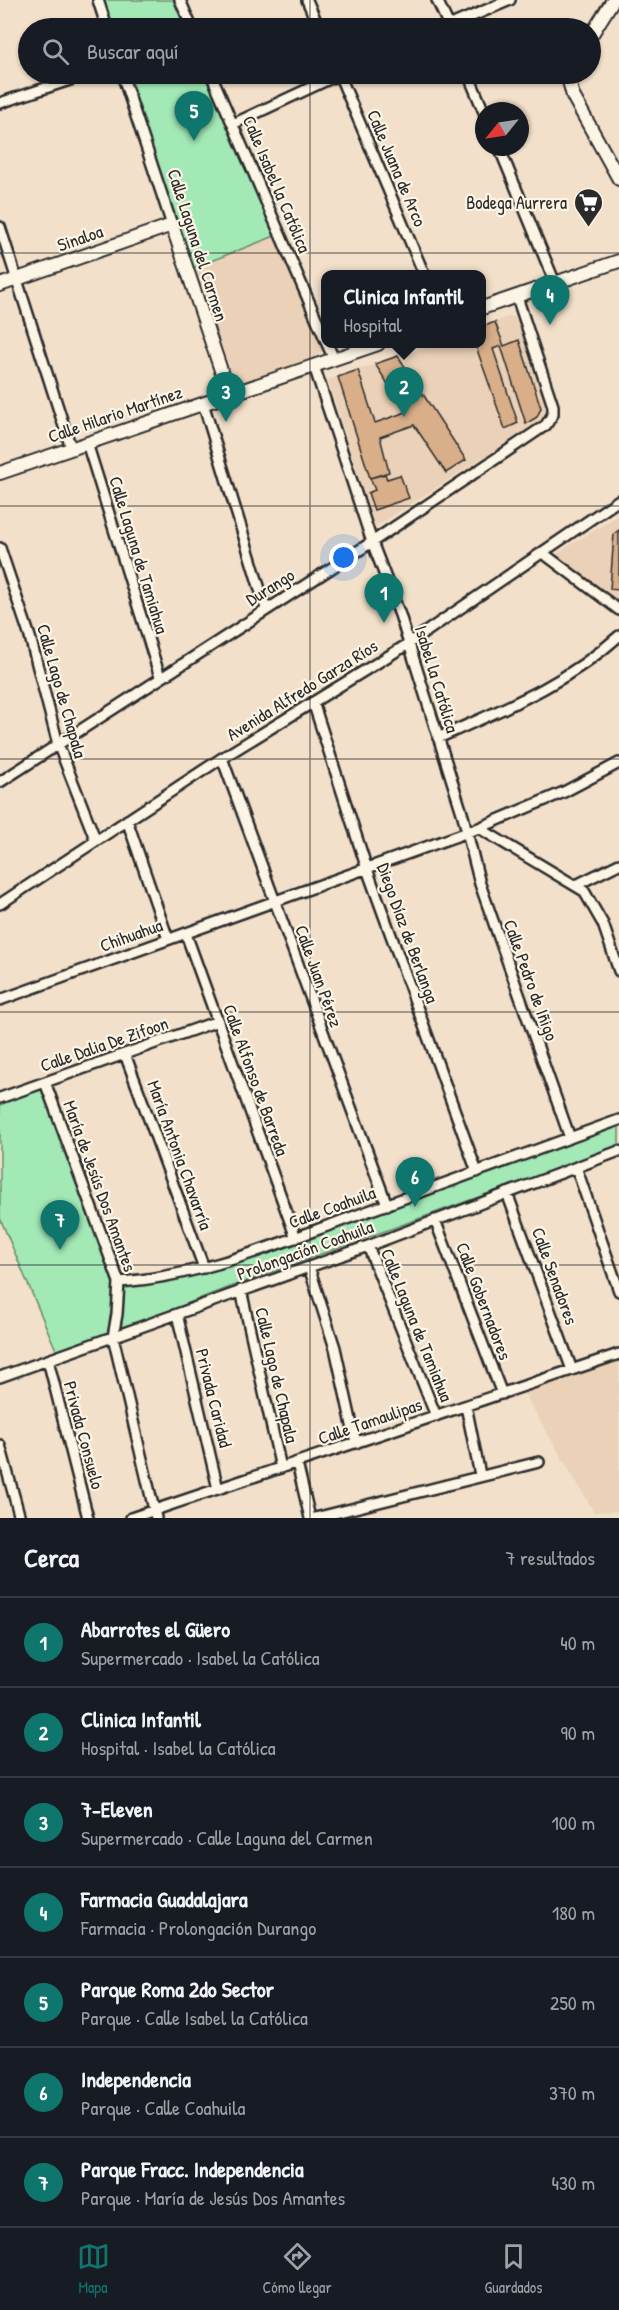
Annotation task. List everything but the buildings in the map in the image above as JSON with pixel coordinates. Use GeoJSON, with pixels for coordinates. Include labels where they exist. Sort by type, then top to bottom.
{"type":"FeatureCollection","features":[{"type":"Feature","properties":{"kind":"street"},"geometry":{"type":"LineString","coordinates":[[98,0],[104,18]]}},
{"type":"Feature","properties":{"kind":"street"},"geometry":{"type":"LineString","coordinates":[[180,0],[188,18]]}},
{"type":"Feature","properties":{"kind":"street"},"geometry":{"type":"LineString","coordinates":[[307,0],[315,18]]}},
{"type":"Feature","properties":{"kind":"street"},"geometry":{"type":"LineString","coordinates":[[437,0],[443,18]]}},
{"type":"Feature","properties":{"kind":"street"},"geometry":{"type":"LineString","coordinates":[[470,18],[510,0]]}},
{"type":"Feature","properties":{"kind":"street"},"geometry":{"type":"LineString","coordinates":[[601,20],[613,0]]}},
{"type":"Feature","properties":{"kind":"street"},"geometry":{"type":"LineString","coordinates":[[0,103],[58,84]]}},
{"type":"Feature","properties":{"kind":"street","name":"Calle Laguna del Carmen"},"geometry":{"type":"LineString","coordinates":[[125,84],[229,394]]}},
{"type":"Feature","properties":{"kind":"street","name":"Calle Isabel la Católica"},"geometry":{"type":"LineString","coordinates":[[215,84],[321,328]]}},
{"type":"Feature","properties":{"kind":"street"},"geometry":{"type":"LineString","coordinates":[[233,124],[319,84]]}},
{"type":"Feature","properties":{"kind":"street","name":"Calle Juana de Arco"},"geometry":{"type":"LineString","coordinates":[[344,84],[422,270]]}},
{"type":"Feature","properties":{"kind":"street"},"geometry":{"type":"LineString","coordinates":[[472,84],[480,102]]}},
{"type":"Feature","properties":{"kind":"street"},"geometry":{"type":"LineString","coordinates":[[570,84],[573,96],[618,175]]}},
{"type":"Feature","properties":{"kind":"street"},"geometry":{"type":"LineString","coordinates":[[503,156],[555,284]]}},
{"type":"Feature","properties":{"kind":"street","name":"Sinaloa"},"geometry":{"type":"LineString","coordinates":[[0,285],[172,225]]}},
{"type":"Feature","properties":{"kind":"street"},"geometry":{"type":"LineString","coordinates":[[0,227],[72,448]]}},
{"type":"Feature","properties":{"kind":"street"},"geometry":{"type":"LineString","coordinates":[[486,307],[619,261]]}},
{"type":"Feature","properties":{"kind":"street","name":"Durango"},"geometry":{"type":"LineString","coordinates":[[0,782],[540,431],[553,414],[553,406],[517,297]]}},
{"type":"Feature","properties":{"kind":"street","name":"Calle Isabel la Católica"},"geometry":{"type":"LineString","coordinates":[[329,348],[334,359]]}},
{"type":"Feature","properties":{"kind":"street","name":"Calle Hilario Martínez"},"geometry":{"type":"LineString","coordinates":[[0,473],[366,348]]}},
{"type":"Feature","properties":{"kind":"street","name":"Isabel la Católica"},"geometry":{"type":"LineString","coordinates":[[314,366],[372,542],[399,615],[467,832]]}},
{"type":"Feature","properties":{"kind":"street"},"geometry":{"type":"LineString","coordinates":[[203,403],[266,609]]}},
{"type":"Feature","properties":{"kind":"street","name":"Calle Laguna de Tamiahua"},"geometry":{"type":"LineString","coordinates":[[87,442],[160,677]]}},
{"type":"Feature","properties":{"kind":"street","name":"Avenida Alfredo Garza Ríos"},"geometry":{"type":"LineString","coordinates":[[0,904],[222,758],[408,644],[619,500]]}},
{"type":"Feature","properties":{"kind":"street","name":"Calle Lago de Chapala"},"geometry":{"type":"LineString","coordinates":[[0,548],[30,637],[58,744],[96,841]]}},
{"type":"Feature","properties":{"kind":"street"},"geometry":{"type":"LineString","coordinates":[[543,553],[619,610]]}},
{"type":"Feature","properties":{"kind":"street"},"geometry":{"type":"LineString","coordinates":[[438,738],[543,691],[582,666],[619,636]]}},
{"type":"Feature","properties":{"kind":"street","name":"Diego Díaz de Berlanga"},"geometry":{"type":"LineString","coordinates":[[313,702],[367,868],[477,1173]]}},
{"type":"Feature","properties":{"kind":"street","name":"Calle Juan Pérez"},"geometry":{"type":"LineString","coordinates":[[222,758],[387,1205]]}},
{"type":"Feature","properties":{"kind":"street","name":"Chihuahua"},"geometry":{"type":"LineString","coordinates":[[0,1000],[479,828],[564,792],[619,763]]}},
{"type":"Feature","properties":{"kind":"street"},"geometry":{"type":"LineString","coordinates":[[127,820],[168,939]]}},
{"type":"Feature","properties":{"kind":"street"},"geometry":{"type":"LineString","coordinates":[[479,828],[584,891],[595,909],[619,971]]}},
{"type":"Feature","properties":{"kind":"street","name":"Calle Pedro de Iñigo"},"geometry":{"type":"LineString","coordinates":[[467,832],[480,884],[570,1138]]}},
{"type":"Feature","properties":{"kind":"street"},"geometry":{"type":"LineString","coordinates":[[576,885],[619,864]]}},
{"type":"Feature","properties":{"kind":"street","name":"Calle Alfonso de Barreda"},"geometry":{"type":"LineString","coordinates":[[186,934],[296,1238]]}},
{"type":"Feature","properties":{"kind":"street","name":"Calle Dalia De Zifoon"},"geometry":{"type":"LineString","coordinates":[[0,1098],[218,1021]]}},
{"type":"Feature","properties":{"kind":"street","name":"María Antonia Chavarría"},"geometry":{"type":"LineString","coordinates":[[125,1054],[204,1268]]}},
{"type":"Feature","properties":{"kind":"street","name":"María de Jesús Dos Amantes"},"geometry":{"type":"LineString","coordinates":[[45,1082],[119,1282],[113,1337]]}},
{"type":"Feature","properties":{"kind":"street","name":"Calle Coahuila"},"geometry":{"type":"LineString","coordinates":[[119,1282],[162,1278],[204,1268],[296,1238],[619,1120]]}},
{"type":"Feature","properties":{"kind":"street","name":"Prolongación Coahuila"},"geometry":{"type":"LineString","coordinates":[[0,1377],[368,1246],[619,1151]]}},
{"type":"Feature","properties":{"kind":"street"},"geometry":{"type":"LineString","coordinates":[[576,1167],[619,1291]]}},
{"type":"Feature","properties":{"kind":"street","name":"Calle Senadores"},"geometry":{"type":"LineString","coordinates":[[507,1193],[572,1370]]}},
{"type":"Feature","properties":{"kind":"street","name":"Calle Gobernadores"},"geometry":{"type":"LineString","coordinates":[[435,1220],[502,1394]]}},
{"type":"Feature","properties":{"kind":"street","name":"Calle Laguna de Tamiahua"},"geometry":{"type":"LineString","coordinates":[[368,1246],[436,1416]]}},
{"type":"Feature","properties":{"kind":"street"},"geometry":{"type":"LineString","coordinates":[[309,1267],[335,1348],[356,1443]]}},
{"type":"Feature","properties":{"kind":"street","name":"Calle Lago de Chapala"},"geometry":{"type":"LineString","coordinates":[[242,1290],[281,1468]]}},
{"type":"Feature","properties":{"kind":"street","name":"Privada Caridad"},"geometry":{"type":"LineString","coordinates":[[177,1314],[219,1489]]}},
{"type":"Feature","properties":{"kind":"street"},"geometry":{"type":"LineString","coordinates":[[113,1337],[155,1514]]}},
{"type":"Feature","properties":{"kind":"street","name":"Calle Tamaulipas"},"geometry":{"type":"LineString","coordinates":[[131,1518],[155,1514],[219,1489],[619,1354]]}},
{"type":"Feature","properties":{"kind":"street","name":"Privada Consuelo"},"geometry":{"type":"LineString","coordinates":[[48,1360],[88,1518]]}},
{"type":"Feature","properties":{"kind":"street"},"geometry":{"type":"LineString","coordinates":[[466,1406],[480,1475]]}},
{"type":"Feature","properties":{"kind":"street"},"geometry":{"type":"LineString","coordinates":[[0,1445],[20,1518]]}},
{"type":"Feature","properties":{"kind":"street"},"geometry":{"type":"LineString","coordinates":[[315,1518],[539,1462]]}},
{"type":"Feature","properties":{"kind":"street","name":"Calle Lago de Chapala"},"geometry":{"type":"LineString","coordinates":[[297,1463],[310,1518]]}},
{"type":"Feature","properties":{"kind":"shaded area"},"geometry":{"type":"Polygon","coordinates":[[[280,234],[321,338],[323,351],[314,357],[250,380],[237,380],[232,373],[193,268],[280,234]]]}},
{"type":"Feature","properties":{"kind":"shaded area"},"geometry":{"type":"Polygon","coordinates":[[[510,316],[519,319],[547,410],[543,419],[375,527],[328,380],[424,348],[486,348],[486,325],[510,316]]]}},
{"type":"Feature","properties":{"kind":"shaded area"},"geometry":{"type":"Polygon","coordinates":[[[619,515],[619,605],[551,557],[619,515]]]}},
{"type":"Feature","properties":{"kind":"shaded area"},"geometry":{"type":"Polygon","coordinates":[[[619,1359],[619,1511],[594,1512],[524,1393],[619,1359]]]}},
{"type":"Feature","properties":{"kind":"green space"},"geometry":{"type":"Polygon","coordinates":[[[98,0],[181,0],[189,18],[104,18],[98,0]]]}},
{"type":"Feature","properties":{"kind":"green space"},"geometry":{"type":"Polygon","coordinates":[[[126,84],[216,84],[280,234],[193,268],[126,84]]]}},
{"type":"Feature","properties":{"kind":"green space"},"geometry":{"type":"Polygon","coordinates":[[[45,1082],[119,1282],[204,1268],[619,1124],[619,1146],[211,1294],[59,1357],[0,1218],[0,1098],[45,1082]]]}},
{"type":"Feature","properties":{"kind":"place","name":"Parque Roma 2do Sector"},"geometry":{"type":"Point","coordinates":[194,141]}},
{"type":"Feature","properties":{"kind":"place","name":"Bodega Aurrera"},"geometry":{"type":"Point","coordinates":[588,228]}},
{"type":"Feature","properties":{"kind":"place","name":"Farmacia Guadalajara"},"geometry":{"type":"Point","coordinates":[550,325]}},
{"type":"Feature","properties":{"kind":"place","name":"Clinica Infantil"},"geometry":{"type":"Point","coordinates":[404,417]}},
{"type":"Feature","properties":{"kind":"place","name":"7-Eleven"},"geometry":{"type":"Point","coordinates":[226,422]}},
{"type":"Feature","properties":{"kind":"place","name":"Abarrotes el Güero"},"geometry":{"type":"Point","coordinates":[384,623]}},
{"type":"Feature","properties":{"kind":"place","name":"Independencia"},"geometry":{"type":"Point","coordinates":[415,1207]}},
{"type":"Feature","properties":{"kind":"place","name":"Parque Fracc. Independencia"},"geometry":{"type":"Point","coordinates":[60,1250]}}]}
